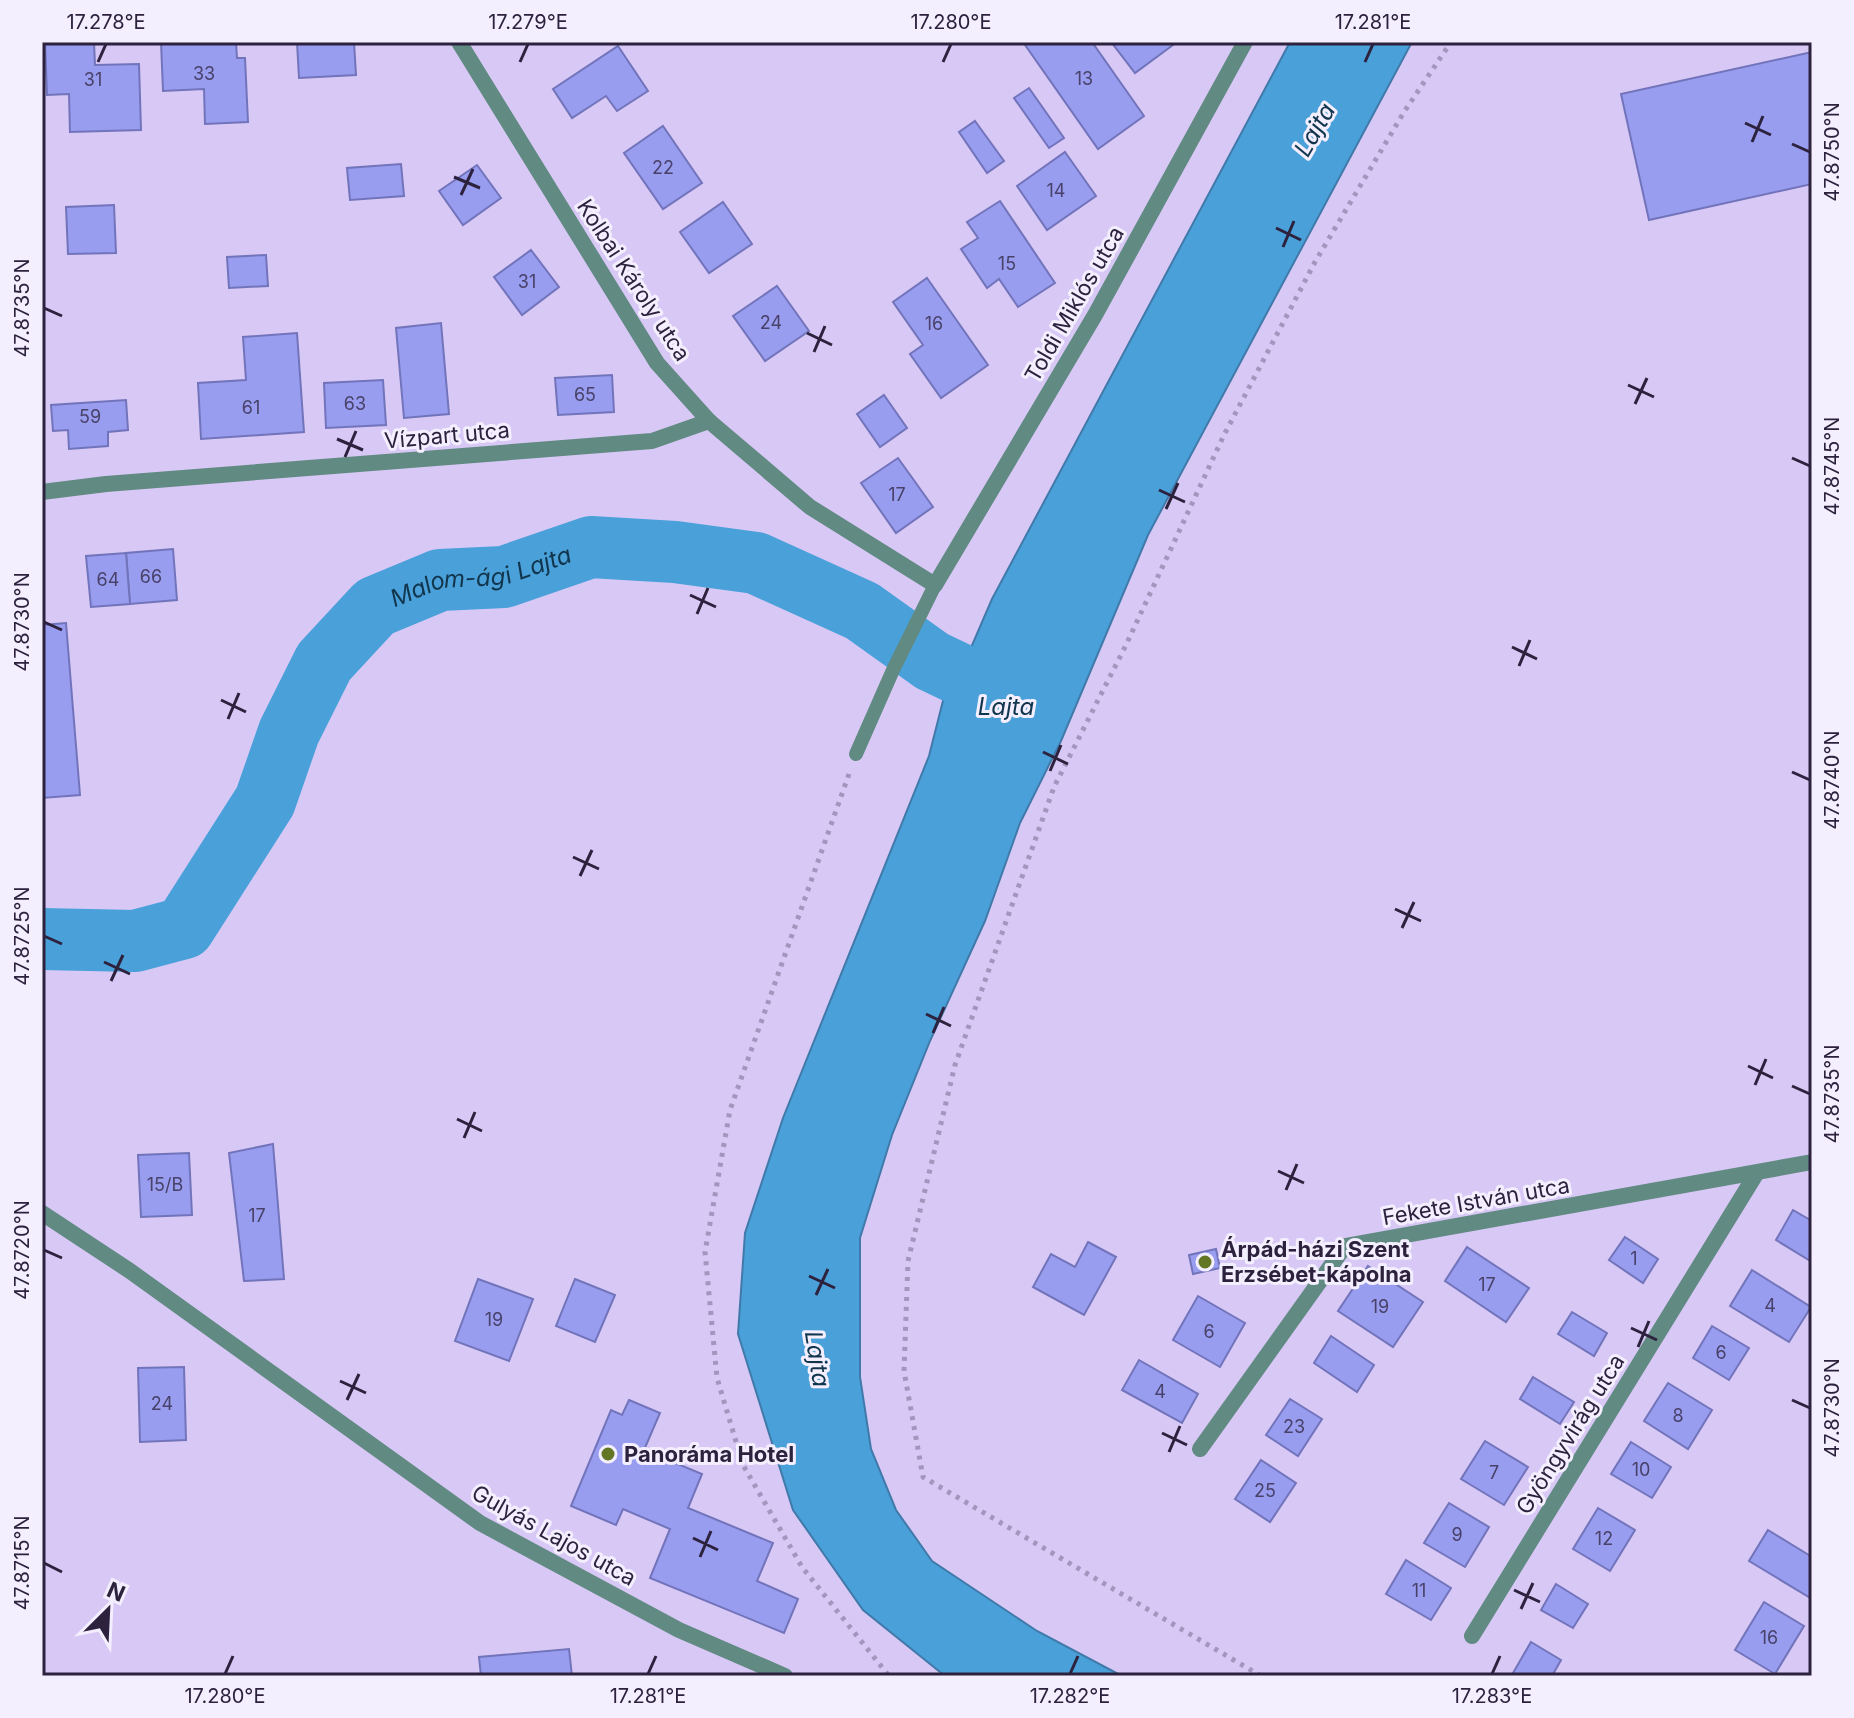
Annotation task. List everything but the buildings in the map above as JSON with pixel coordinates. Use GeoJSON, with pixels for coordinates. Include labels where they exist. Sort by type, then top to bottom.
{"type":"FeatureCollection","features":[{"type":"Feature","properties":{"kind":"street","name":"Kolbai Károly utca"},"geometry":{"type":"LineString","coordinates":[[459,42],[657,363],[709,421],[810,507],[935,585]]}},
{"type":"Feature","properties":{"kind":"street","name":"Toldi Miklós utca"},"geometry":{"type":"LineString","coordinates":[[935,585],[1095,315],[1245,42]]}},
{"type":"Feature","properties":{"kind":"street","name":"Vízpart utca"},"geometry":{"type":"LineString","coordinates":[[42,492],[106,484],[652,441],[709,421]]}},
{"type":"Feature","properties":{"kind":"street","name":"Fekete István utca"},"geometry":{"type":"LineString","coordinates":[[1200,1449],[1345,1246],[1812,1162]]}},
{"type":"Feature","properties":{"kind":"street","name":"Gyöngyvirág utca"},"geometry":{"type":"LineString","coordinates":[[1472,1636],[1756,1174]]}},
{"type":"Feature","properties":{"kind":"street","name":"Gulyás Lajos utca"},"geometry":{"type":"LineString","coordinates":[[42,1213],[130,1271],[480,1523],[679,1630],[785,1676]]}},
{"type":"Feature","properties":{"kind":"lane"},"geometry":{"type":"LineString","coordinates":[[856,754],[935,585]]}},
{"type":"Feature","properties":{"kind":"path"},"geometry":{"type":"LineString","coordinates":[[1261,1676],[923,1477],[904,1371],[908,1261],[955,1065],[1054,787],[1126,645],[1224,435],[1315,262],[1404,112],[1451,42]]}},
{"type":"Feature","properties":{"kind":"path"},"geometry":{"type":"LineString","coordinates":[[856,754],[730,1110],[705,1252],[717,1378],[743,1465],[802,1567],[889,1676]]}},
{"type":"Feature","properties":{"kind":"water","name":"Lajta"},"geometry":{"type":"Polygon","coordinates":[[[1290,42],[1412,42],[1148,535],[1061,741],[1020,823],[985,921],[930,1041],[892,1135],[860,1238],[860,1377],[871,1449],[896,1510],[932,1561],[1037,1631],[1122,1676],[945,1676],[863,1610],[793,1510],[738,1334],[745,1233],[783,1118],[929,756],[948,681],[918,662],[924,636],[967,657],[992,599],[1290,42]]]}},
{"type":"Feature","properties":{"kind":"waterway","name":"Malom-ági Lajta"},"geometry":{"type":"LineString","coordinates":[[42,939],[135,941],[184,928],[265,801],[289,732],[324,662],[375,607],[440,580],[504,577],[591,547],[675,552],[756,563],[862,611],[932,661],[997,692]]}},
{"type":"Feature","properties":{"kind":"place","name":"Árpád-házi Szent Erzsébet-kápolna"},"geometry":{"type":"Point","coordinates":[1205,1262]}},
{"type":"Feature","properties":{"kind":"place","name":"Panoráma Hotel"},"geometry":{"type":"Point","coordinates":[608,1454]}}]}
